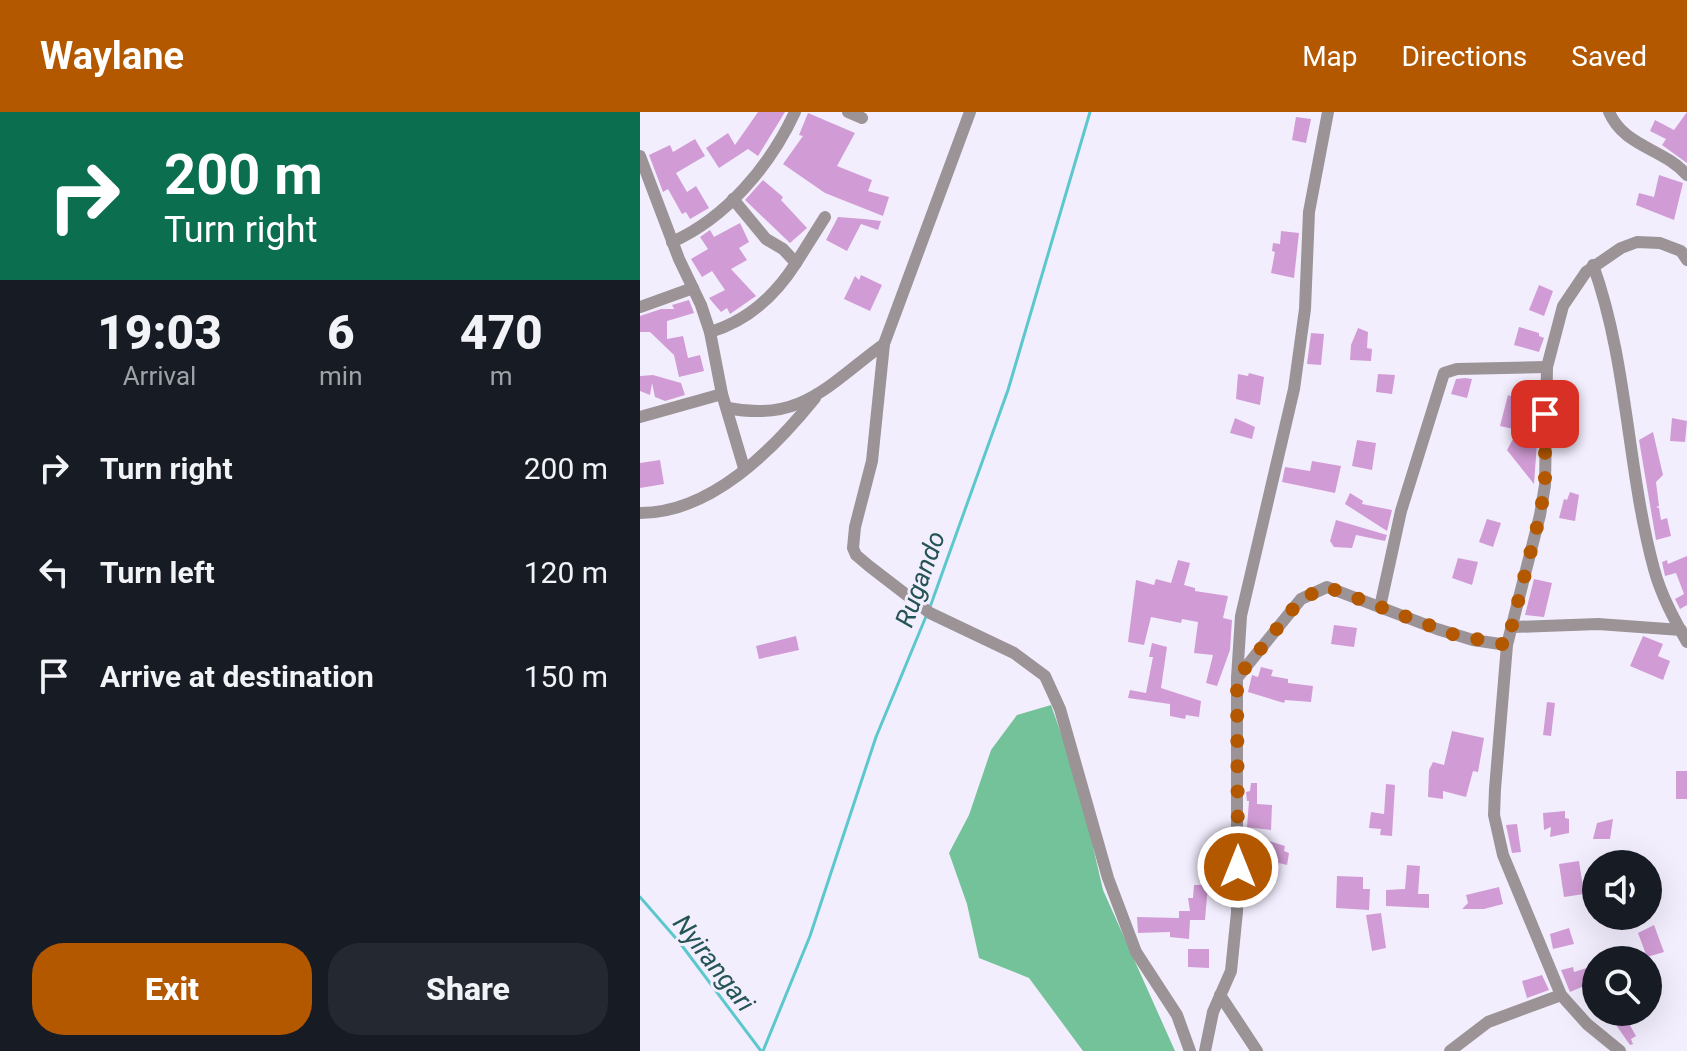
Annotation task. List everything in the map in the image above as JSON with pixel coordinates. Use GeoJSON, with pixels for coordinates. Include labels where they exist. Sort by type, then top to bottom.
{"type":"FeatureCollection","features":[{"type":"Feature","properties":{"kind":"street"},"geometry":{"type":"LineString","coordinates":[[672,242],[698,231],[733,199],[768,158],[795,112]]}},
{"type":"Feature","properties":{"kind":"street"},"geometry":{"type":"LineString","coordinates":[[848,112],[862,118]]}},
{"type":"Feature","properties":{"kind":"street"},"geometry":{"type":"LineString","coordinates":[[970,112],[884,344],[871,473],[852,540],[856,555],[930,613],[1014,653],[1045,676],[1060,709],[1108,878],[1136,952],[1177,1015],[1190,1051]]}},
{"type":"Feature","properties":{"kind":"street"},"geometry":{"type":"LineString","coordinates":[[1205,1051],[1213,1012],[1231,971],[1239,895],[1237,678],[1247,585],[1281,452],[1295,378],[1305,309],[1309,212],[1328,112]]}},
{"type":"Feature","properties":{"kind":"street"},"geometry":{"type":"LineString","coordinates":[[1609,112],[1629,139],[1670,160],[1687,175]]}},
{"type":"Feature","properties":{"kind":"street"},"geometry":{"type":"LineString","coordinates":[[640,156],[642,173],[710,332],[722,394],[744,468]]}},
{"type":"Feature","properties":{"kind":"street"},"geometry":{"type":"LineString","coordinates":[[733,199],[766,239],[783,249],[796,263]]}},
{"type":"Feature","properties":{"kind":"street"},"geometry":{"type":"LineString","coordinates":[[710,332],[742,319],[761,305],[796,263],[825,217]]}},
{"type":"Feature","properties":{"kind":"street"},"geometry":{"type":"LineString","coordinates":[[1620,1051],[1587,1024],[1561,995],[1503,855],[1494,815],[1507,645],[1529,567],[1545,485],[1547,367],[1563,306],[1593,265],[1605,256],[1637,242],[1660,243],[1684,256],[1687,237]]}},
{"type":"Feature","properties":{"kind":"street"},"geometry":{"type":"LineString","coordinates":[[1593,265],[1612,326],[1639,506],[1654,571],[1684,636]]}},
{"type":"Feature","properties":{"kind":"street"},"geometry":{"type":"LineString","coordinates":[[640,307],[693,288]]}},
{"type":"Feature","properties":{"kind":"street"},"geometry":{"type":"LineString","coordinates":[[640,513],[671,511],[686,506],[744,468],[787,432],[815,398],[884,344]]}},
{"type":"Feature","properties":{"kind":"street"},"geometry":{"type":"LineString","coordinates":[[1380,607],[1401,511],[1444,373],[1457,369],[1547,367]]}},
{"type":"Feature","properties":{"kind":"street"},"geometry":{"type":"LineString","coordinates":[[640,417],[722,394]]}},
{"type":"Feature","properties":{"kind":"street"},"geometry":{"type":"LineString","coordinates":[[728,408],[751,413],[775,410],[815,398]]}},
{"type":"Feature","properties":{"kind":"street"},"geometry":{"type":"LineString","coordinates":[[1237,678],[1286,616],[1313,591],[1327,587],[1340,589],[1380,607],[1473,640],[1507,645]]}},
{"type":"Feature","properties":{"kind":"street"},"geometry":{"type":"LineString","coordinates":[[1514,627],[1598,624],[1684,636]]}},
{"type":"Feature","properties":{"kind":"street"},"geometry":{"type":"LineString","coordinates":[[1220,995],[1257,1051]]}},
{"type":"Feature","properties":{"kind":"street"},"geometry":{"type":"LineString","coordinates":[[1450,1051],[1488,1022],[1561,995]]}},
{"type":"Feature","properties":{"kind":"green space"},"geometry":{"type":"Polygon","coordinates":[[[1051,705],[1078,782],[1103,890],[1175,1051],[1083,1051],[1029,978],[979,958],[967,904],[949,853],[969,815],[991,750],[1017,715],[1051,705]]]}},
{"type":"Feature","properties":{"kind":"building"},"geometry":{"type":"Polygon","coordinates":[[[758,112],[785,112],[758,156],[748,149],[719,168],[706,148],[728,133],[735,145],[758,112]]]}},
{"type":"Feature","properties":{"kind":"building"},"geometry":{"type":"Polygon","coordinates":[[[1687,112],[1687,163],[1662,145],[1666,139],[1650,131],[1655,120],[1674,130],[1687,112]]]}},
{"type":"Feature","properties":{"kind":"building"},"geometry":{"type":"Polygon","coordinates":[[[808,113],[855,133],[837,166],[872,180],[868,191],[889,197],[883,216],[825,193],[783,164],[803,136],[799,135],[808,113]]]}},
{"type":"Feature","properties":{"kind":"building"},"geometry":{"type":"Polygon","coordinates":[[[1296,117],[1311,119],[1306,143],[1292,140],[1296,117]]]}},
{"type":"Feature","properties":{"kind":"building"},"geometry":{"type":"Polygon","coordinates":[[[695,139],[705,156],[676,173],[687,192],[696,186],[709,208],[690,219],[686,212],[682,214],[668,189],[663,192],[649,155],[670,145],[673,152],[695,139]]]}},
{"type":"Feature","properties":{"kind":"building"},"geometry":{"type":"Polygon","coordinates":[[[1659,175],[1683,183],[1674,220],[1636,205],[1639,193],[1654,197],[1659,175]]]}},
{"type":"Feature","properties":{"kind":"building"},"geometry":{"type":"Polygon","coordinates":[[[763,180],[783,197],[781,200],[807,228],[790,243],[745,200],[763,180]]]}},
{"type":"Feature","properties":{"kind":"building"},"geometry":{"type":"Polygon","coordinates":[[[838,217],[881,221],[878,230],[861,224],[847,251],[826,240],[838,217]]]}},
{"type":"Feature","properties":{"kind":"building"},"geometry":{"type":"Polygon","coordinates":[[[740,223],[749,242],[739,248],[747,260],[731,269],[756,296],[730,314],[727,308],[721,312],[709,298],[725,290],[712,271],[702,277],[691,259],[708,249],[700,237],[710,230],[714,237],[740,223]]]}},
{"type":"Feature","properties":{"kind":"building"},"geometry":{"type":"Polygon","coordinates":[[[1281,231],[1299,233],[1294,278],[1271,273],[1275,252],[1272,251],[1273,243],[1280,244],[1281,231]]]}},
{"type":"Feature","properties":{"kind":"building"},"geometry":{"type":"Polygon","coordinates":[[[861,275],[882,285],[870,311],[844,299],[855,276],[859,280],[861,275]]]}},
{"type":"Feature","properties":{"kind":"building"},"geometry":{"type":"Polygon","coordinates":[[[1539,285],[1553,291],[1544,316],[1529,310],[1539,285]]]}},
{"type":"Feature","properties":{"kind":"building"},"geometry":{"type":"Polygon","coordinates":[[[689,300],[694,313],[667,321],[667,339],[683,336],[688,358],[700,355],[704,371],[679,377],[674,355],[650,332],[640,332],[640,316],[661,309],[674,309],[672,305],[689,300]]]}},
{"type":"Feature","properties":{"kind":"building"},"geometry":{"type":"Polygon","coordinates":[[[1519,327],[1539,333],[1544,338],[1539,352],[1514,345],[1519,327]]]}},
{"type":"Feature","properties":{"kind":"building"},"geometry":{"type":"Polygon","coordinates":[[[1358,328],[1368,332],[1367,348],[1372,349],[1371,361],[1350,360],[1351,345],[1358,328]]]}},
{"type":"Feature","properties":{"kind":"building"},"geometry":{"type":"Polygon","coordinates":[[[1311,333],[1324,334],[1321,365],[1307,364],[1311,333]]]}},
{"type":"Feature","properties":{"kind":"building"},"geometry":{"type":"Polygon","coordinates":[[[1249,373],[1264,377],[1260,405],[1236,399],[1238,374],[1248,376],[1249,373]]]}},
{"type":"Feature","properties":{"kind":"building"},"geometry":{"type":"Polygon","coordinates":[[[1378,374],[1395,375],[1392,394],[1376,392],[1378,374]]]}},
{"type":"Feature","properties":{"kind":"building"},"geometry":{"type":"Polygon","coordinates":[[[653,375],[681,383],[685,395],[665,401],[655,397],[652,383],[650,395],[640,391],[640,376],[653,375]]]}},
{"type":"Feature","properties":{"kind":"building"},"geometry":{"type":"Polygon","coordinates":[[[1456,379],[1472,379],[1467,398],[1451,394],[1456,379]]]}},
{"type":"Feature","properties":{"kind":"building"},"geometry":{"type":"Polygon","coordinates":[[[1508,395],[1521,400],[1518,408],[1537,412],[1533,443],[1537,443],[1534,484],[1507,450],[1518,430],[1500,426],[1508,395]]]}},
{"type":"Feature","properties":{"kind":"building"},"geometry":{"type":"Polygon","coordinates":[[[1235,418],[1255,427],[1252,439],[1230,433],[1235,418]]]}},
{"type":"Feature","properties":{"kind":"building"},"geometry":{"type":"Polygon","coordinates":[[[1672,418],[1687,421],[1685,442],[1670,441],[1672,418]]]}},
{"type":"Feature","properties":{"kind":"building"},"geometry":{"type":"Polygon","coordinates":[[[1653,432],[1663,475],[1656,482],[1659,506],[1656,507],[1659,508],[1661,520],[1667,518],[1671,536],[1656,540],[1639,440],[1653,432]]]}},
{"type":"Feature","properties":{"kind":"building"},"geometry":{"type":"Polygon","coordinates":[[[1357,440],[1376,443],[1372,470],[1352,466],[1357,440]]]}},
{"type":"Feature","properties":{"kind":"building"},"geometry":{"type":"Polygon","coordinates":[[[660,460],[664,484],[640,488],[640,463],[660,460]]]}},
{"type":"Feature","properties":{"kind":"building"},"geometry":{"type":"Polygon","coordinates":[[[1312,461],[1341,466],[1335,493],[1282,482],[1285,467],[1310,471],[1312,461]]]}},
{"type":"Feature","properties":{"kind":"building"},"geometry":{"type":"Polygon","coordinates":[[[1570,492],[1579,495],[1575,521],[1559,518],[1564,499],[1567,500],[1570,492]]]}},
{"type":"Feature","properties":{"kind":"building"},"geometry":{"type":"Polygon","coordinates":[[[1350,493],[1363,501],[1362,504],[1392,510],[1387,531],[1345,504],[1350,493]]]}},
{"type":"Feature","properties":{"kind":"building"},"geometry":{"type":"Polygon","coordinates":[[[1487,519],[1501,523],[1493,547],[1479,542],[1487,519]]]}},
{"type":"Feature","properties":{"kind":"building"},"geometry":{"type":"Polygon","coordinates":[[[1336,520],[1387,535],[1385,541],[1356,535],[1352,548],[1334,547],[1330,541],[1336,520]]]}},
{"type":"Feature","properties":{"kind":"building"},"geometry":{"type":"Polygon","coordinates":[[[1687,556],[1687,605],[1680,609],[1675,599],[1684,594],[1676,573],[1665,576],[1662,562],[1667,560],[1668,564],[1687,556]]]}},
{"type":"Feature","properties":{"kind":"building"},"geometry":{"type":"Polygon","coordinates":[[[1458,558],[1478,562],[1472,585],[1452,578],[1458,558]]]}},
{"type":"Feature","properties":{"kind":"building"},"geometry":{"type":"Polygon","coordinates":[[[1178,560],[1190,563],[1184,585],[1195,588],[1195,591],[1228,596],[1223,618],[1232,620],[1230,650],[1217,686],[1206,683],[1213,655],[1194,653],[1198,622],[1182,619],[1181,623],[1151,617],[1144,645],[1128,642],[1136,580],[1154,585],[1156,579],[1171,583],[1178,560]]]}},
{"type":"Feature","properties":{"kind":"building"},"geometry":{"type":"Polygon","coordinates":[[[1534,579],[1552,583],[1544,617],[1525,615],[1534,579]]]}},
{"type":"Feature","properties":{"kind":"building"},"geometry":{"type":"Polygon","coordinates":[[[1334,625],[1357,628],[1354,647],[1331,644],[1334,625]]]}},
{"type":"Feature","properties":{"kind":"building"},"geometry":{"type":"Polygon","coordinates":[[[796,636],[799,650],[759,659],[756,646],[796,636]]]}},
{"type":"Feature","properties":{"kind":"building"},"geometry":{"type":"Polygon","coordinates":[[[1643,636],[1663,644],[1658,656],[1670,661],[1663,680],[1630,666],[1643,636]]]}},
{"type":"Feature","properties":{"kind":"building"},"geometry":{"type":"Polygon","coordinates":[[[1152,643],[1167,647],[1161,688],[1201,701],[1199,717],[1186,715],[1185,719],[1170,716],[1170,704],[1128,698],[1130,690],[1146,693],[1153,657],[1149,657],[1152,643]]]}},
{"type":"Feature","properties":{"kind":"building"},"geometry":{"type":"Polygon","coordinates":[[[1261,667],[1273,670],[1271,676],[1288,679],[1288,683],[1313,686],[1311,702],[1285,700],[1284,703],[1248,692],[1252,675],[1258,677],[1261,667]]]}},
{"type":"Feature","properties":{"kind":"building"},"geometry":{"type":"Polygon","coordinates":[[[1547,702],[1555,703],[1551,736],[1543,735],[1547,702]]]}},
{"type":"Feature","properties":{"kind":"building"},"geometry":{"type":"Polygon","coordinates":[[[1452,731],[1484,738],[1478,772],[1473,771],[1466,797],[1443,791],[1443,799],[1428,797],[1429,770],[1433,762],[1444,765],[1452,731]]]}},
{"type":"Feature","properties":{"kind":"building"},"geometry":{"type":"Polygon","coordinates":[[[1676,771],[1687,771],[1687,799],[1676,799],[1676,771]]]}},
{"type":"Feature","properties":{"kind":"building"},"geometry":{"type":"Polygon","coordinates":[[[1251,783],[1257,783],[1257,804],[1272,805],[1271,830],[1247,827],[1249,801],[1246,792],[1250,791],[1251,783]]]}},
{"type":"Feature","properties":{"kind":"building"},"geometry":{"type":"Polygon","coordinates":[[[1386,784],[1395,785],[1392,836],[1380,835],[1381,829],[1369,828],[1371,812],[1384,814],[1386,784]]]}},
{"type":"Feature","properties":{"kind":"building"},"geometry":{"type":"Polygon","coordinates":[[[1565,811],[1565,818],[1569,819],[1569,833],[1550,837],[1551,827],[1544,830],[1543,813],[1565,811]]]}},
{"type":"Feature","properties":{"kind":"building"},"geometry":{"type":"Polygon","coordinates":[[[1613,819],[1610,839],[1593,839],[1597,823],[1613,819]]]}},
{"type":"Feature","properties":{"kind":"building"},"geometry":{"type":"Polygon","coordinates":[[[1517,824],[1521,852],[1512,853],[1506,825],[1517,824]]]}},
{"type":"Feature","properties":{"kind":"building"},"geometry":{"type":"Polygon","coordinates":[[[1213,835],[1226,836],[1224,867],[1214,868],[1213,835]]]}},
{"type":"Feature","properties":{"kind":"building"},"geometry":{"type":"Polygon","coordinates":[[[1266,840],[1285,846],[1284,851],[1289,853],[1287,865],[1279,863],[1278,876],[1260,874],[1259,870],[1246,871],[1246,844],[1265,847],[1266,840]]]}},
{"type":"Feature","properties":{"kind":"building"},"geometry":{"type":"Polygon","coordinates":[[[1579,861],[1582,894],[1564,897],[1559,864],[1579,861]]]}},
{"type":"Feature","properties":{"kind":"building"},"geometry":{"type":"Polygon","coordinates":[[[1407,865],[1420,866],[1418,894],[1429,894],[1429,908],[1386,906],[1386,890],[1405,889],[1407,865]]]}},
{"type":"Feature","properties":{"kind":"building"},"geometry":{"type":"Polygon","coordinates":[[[1337,876],[1363,877],[1363,889],[1370,889],[1369,910],[1336,908],[1337,876]]]}},
{"type":"Feature","properties":{"kind":"building"},"geometry":{"type":"Polygon","coordinates":[[[1194,885],[1208,885],[1205,920],[1190,920],[1189,939],[1170,937],[1170,932],[1138,933],[1137,917],[1179,918],[1179,911],[1190,911],[1188,898],[1193,898],[1194,885]]]}},
{"type":"Feature","properties":{"kind":"building"},"geometry":{"type":"Polygon","coordinates":[[[1499,887],[1503,904],[1484,909],[1462,909],[1468,903],[1466,895],[1499,887]]]}},
{"type":"Feature","properties":{"kind":"building"},"geometry":{"type":"Polygon","coordinates":[[[1381,913],[1386,948],[1372,951],[1366,915],[1381,913]]]}},
{"type":"Feature","properties":{"kind":"building"},"geometry":{"type":"Polygon","coordinates":[[[1569,928],[1574,944],[1553,949],[1550,934],[1569,928]]]}},
{"type":"Feature","properties":{"kind":"building"},"geometry":{"type":"Polygon","coordinates":[[[1656,930],[1662,946],[1643,946],[1638,933],[1656,930]]]}},
{"type":"Feature","properties":{"kind":"building"},"geometry":{"type":"Polygon","coordinates":[[[1188,949],[1209,949],[1209,968],[1188,967],[1188,949]]]}},
{"type":"Feature","properties":{"kind":"building"},"geometry":{"type":"Polygon","coordinates":[[[1573,967],[1574,972],[1582,969],[1582,987],[1570,992],[1561,970],[1573,967]]]}},
{"type":"Feature","properties":{"kind":"building"},"geometry":{"type":"Polygon","coordinates":[[[1542,975],[1549,990],[1527,998],[1522,981],[1542,975]]]}},
{"type":"Feature","properties":{"kind":"building"},"geometry":{"type":"Polygon","coordinates":[[[1617,1026],[1630,1026],[1636,1036],[1631,1039],[1633,1044],[1630,1045],[1617,1026]]]}},
{"type":"Feature","properties":{"kind":"waterway","name":"Rugando"},"geometry":{"type":"LineString","coordinates":[[930,607],[1008,390],[1090,112]]}},
{"type":"Feature","properties":{"kind":"waterway","name":"Rugando"},"geometry":{"type":"LineString","coordinates":[[763,1051],[810,936],[876,737],[927,614]]}},
{"type":"Feature","properties":{"kind":"waterway","name":"Nyirangari"},"geometry":{"type":"LineString","coordinates":[[640,897],[680,943],[761,1051]]}},
{"type":"Feature","properties":{"kind":"route"},"geometry":{"type":"LineString","coordinates":[[1238,867],[1237,678],[1301,599],[1327,587],[1340,589],[1455,635],[1507,645],[1529,567],[1545,485],[1545,414]]}}]}
